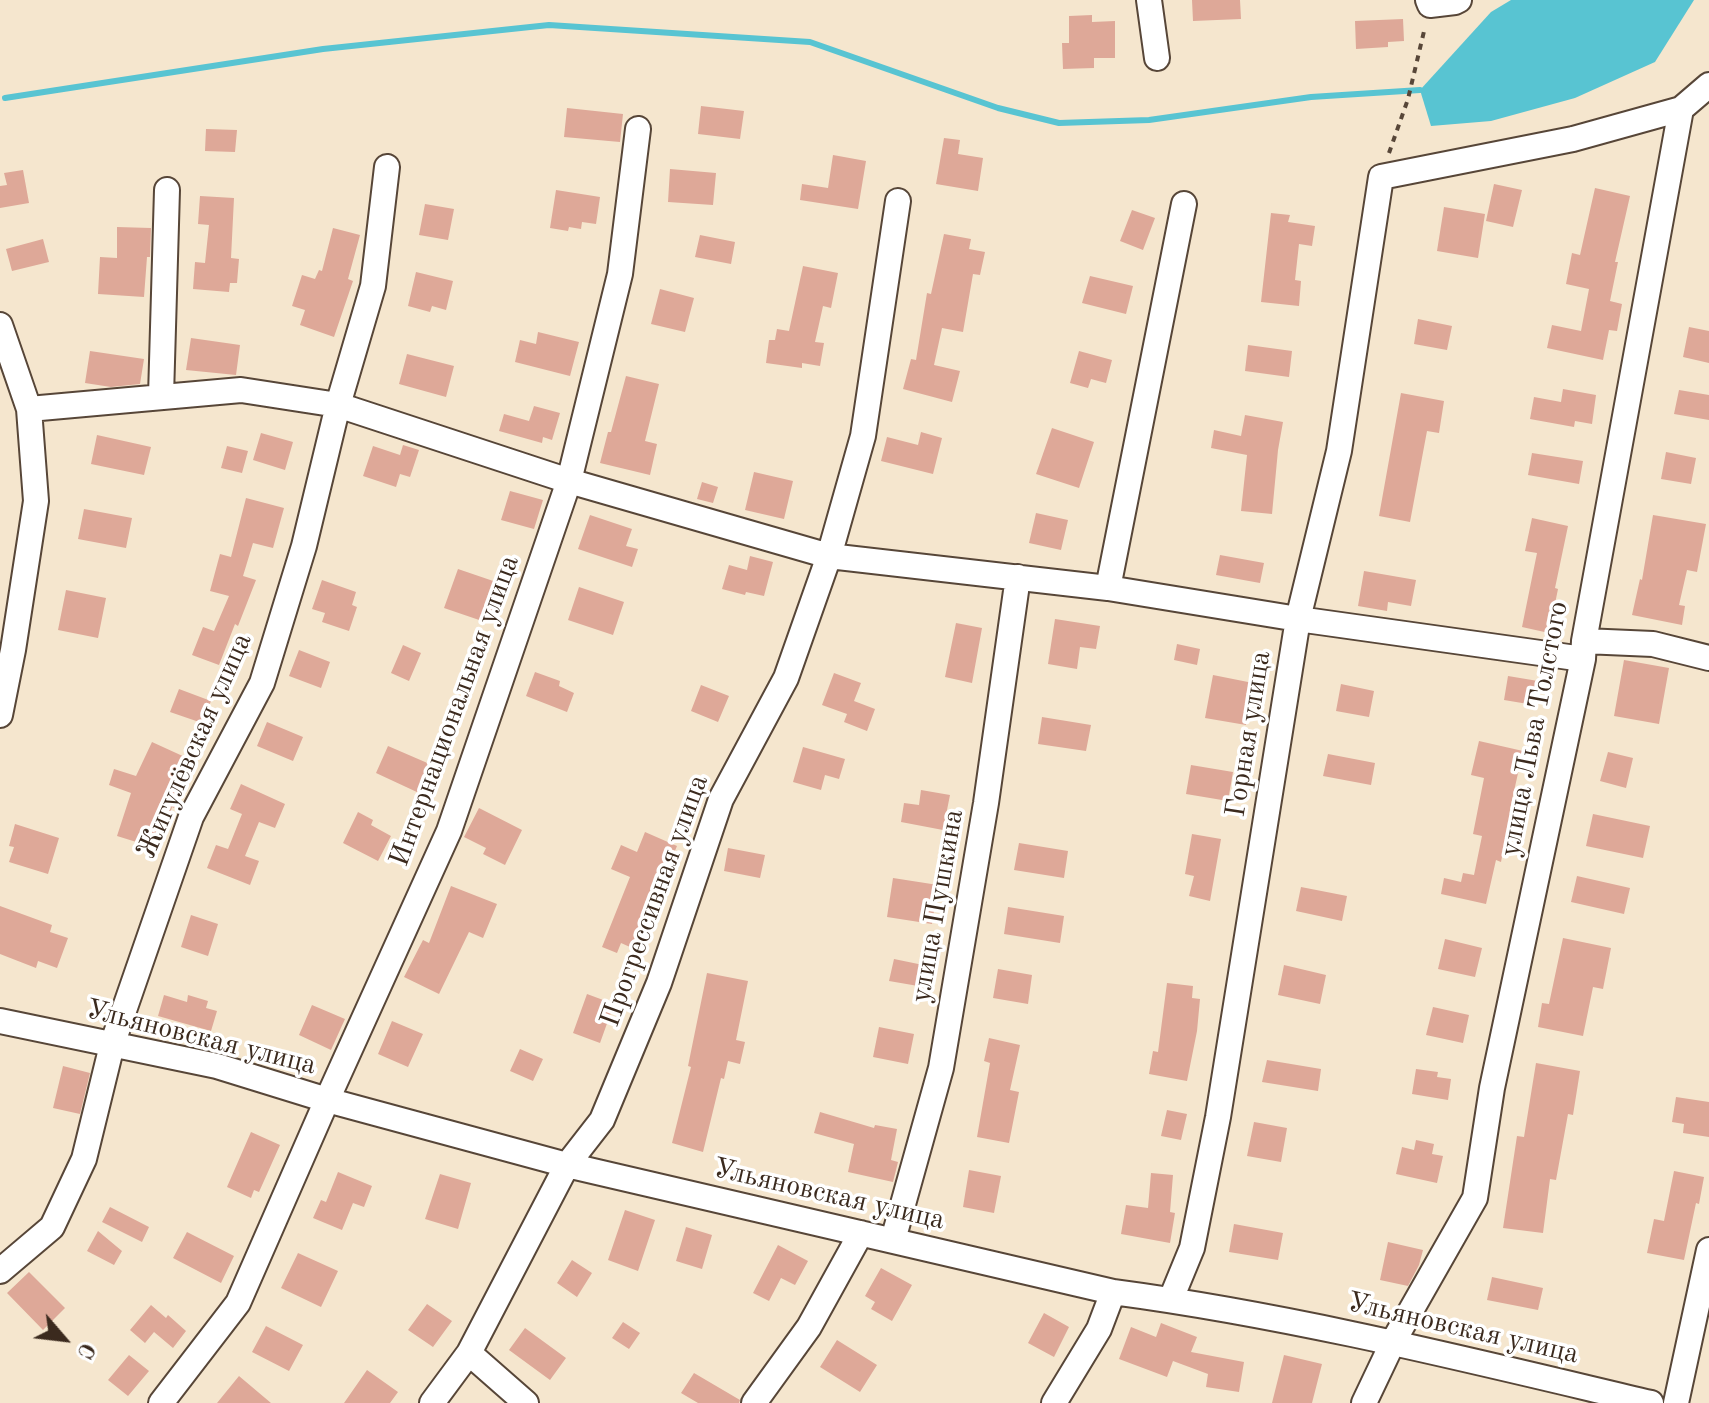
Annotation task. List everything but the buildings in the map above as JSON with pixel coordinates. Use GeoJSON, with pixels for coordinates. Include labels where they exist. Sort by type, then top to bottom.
{"type":"FeatureCollection","features":[{"type":"Feature","properties":{"kind":"street"},"geometry":{"type":"LineString","coordinates":[[1149,0],[1157,58]]}},
{"type":"Feature","properties":{"kind":"street"},"geometry":{"type":"LineString","coordinates":[[1429,2],[1459,0]]}},
{"type":"Feature","properties":{"kind":"street"},"geometry":{"type":"LineString","coordinates":[[1381,177],[1573,139],[1681,109],[1709,85]]}},
{"type":"Feature","properties":{"kind":"street","name":"улица Льва Толстого"},"geometry":{"type":"LineString","coordinates":[[1364,1403],[1393,1342],[1475,1198],[1492,1088],[1583,650],[1681,109]]}},
{"type":"Feature","properties":{"kind":"street","name":"Интернациональная улица"},"geometry":{"type":"LineString","coordinates":[[161,1403],[238,1303],[449,831],[569,481],[620,274],[638,129]]}},
{"type":"Feature","properties":{"kind":"street","name":"Жигулёвская улица"},"geometry":{"type":"LineString","coordinates":[[0,1271],[52,1227],[84,1159],[112,1045],[191,817],[262,683],[304,546],[338,405],[373,286],[387,167]]}},
{"type":"Feature","properties":{"kind":"street","name":"Горная улица"},"geometry":{"type":"LineString","coordinates":[[1171,1299],[1192,1248],[1218,1117],[1298,619],[1339,451],[1381,177]]}},
{"type":"Feature","properties":{"kind":"street"},"geometry":{"type":"LineString","coordinates":[[161,396],[167,190]]}},
{"type":"Feature","properties":{"kind":"street","name":"Прогрессивная улица"},"geometry":{"type":"LineString","coordinates":[[432,1403],[469,1353],[567,1165],[602,1120],[659,983],[721,799],[786,678],[829,556],[863,436],[898,201]]}},
{"type":"Feature","properties":{"kind":"street"},"geometry":{"type":"LineString","coordinates":[[1108,588],[1184,204]]}},
{"type":"Feature","properties":{"kind":"street"},"geometry":{"type":"LineString","coordinates":[[0,325],[29,409],[36,501],[0,715]]}},
{"type":"Feature","properties":{"kind":"street"},"geometry":{"type":"LineString","coordinates":[[29,409],[241,390],[338,405],[569,481],[829,556],[1108,588],[1298,619],[1583,650],[1653,644],[1709,658]]}},
{"type":"Feature","properties":{"kind":"street","name":"улица Пушкина"},"geometry":{"type":"LineString","coordinates":[[893,1240],[941,1068],[986,803],[1018,577]]}},
{"type":"Feature","properties":{"kind":"street","name":"Ульяновская улица"},"geometry":{"type":"LineString","coordinates":[[0,1021],[217,1066],[327,1100],[567,1165],[1113,1292],[1171,1299],[1393,1342],[1651,1403]]}},
{"type":"Feature","properties":{"kind":"street"},"geometry":{"type":"LineString","coordinates":[[754,1403],[809,1327],[861,1233]]}},
{"type":"Feature","properties":{"kind":"street"},"geometry":{"type":"LineString","coordinates":[[1676,1403],[1709,1250]]}},
{"type":"Feature","properties":{"kind":"street"},"geometry":{"type":"LineString","coordinates":[[1054,1403],[1099,1329],[1113,1292]]}},
{"type":"Feature","properties":{"kind":"street"},"geometry":{"type":"LineString","coordinates":[[469,1353],[526,1403]]}},
{"type":"Feature","properties":{"kind":"path"},"geometry":{"type":"LineString","coordinates":[[1381,177],[1408,99],[1429,2]]}},
{"type":"Feature","properties":{"kind":"water"},"geometry":{"type":"Polygon","coordinates":[[[1511,0],[1694,0],[1655,62],[1575,98],[1491,121],[1431,126],[1420,90],[1491,12],[1511,0]]]}},
{"type":"Feature","properties":{"kind":"waterway"},"geometry":{"type":"LineString","coordinates":[[5,98],[323,49],[549,25],[810,42],[998,108],[1059,123],[1149,120],[1311,97],[1420,90]]}}]}
